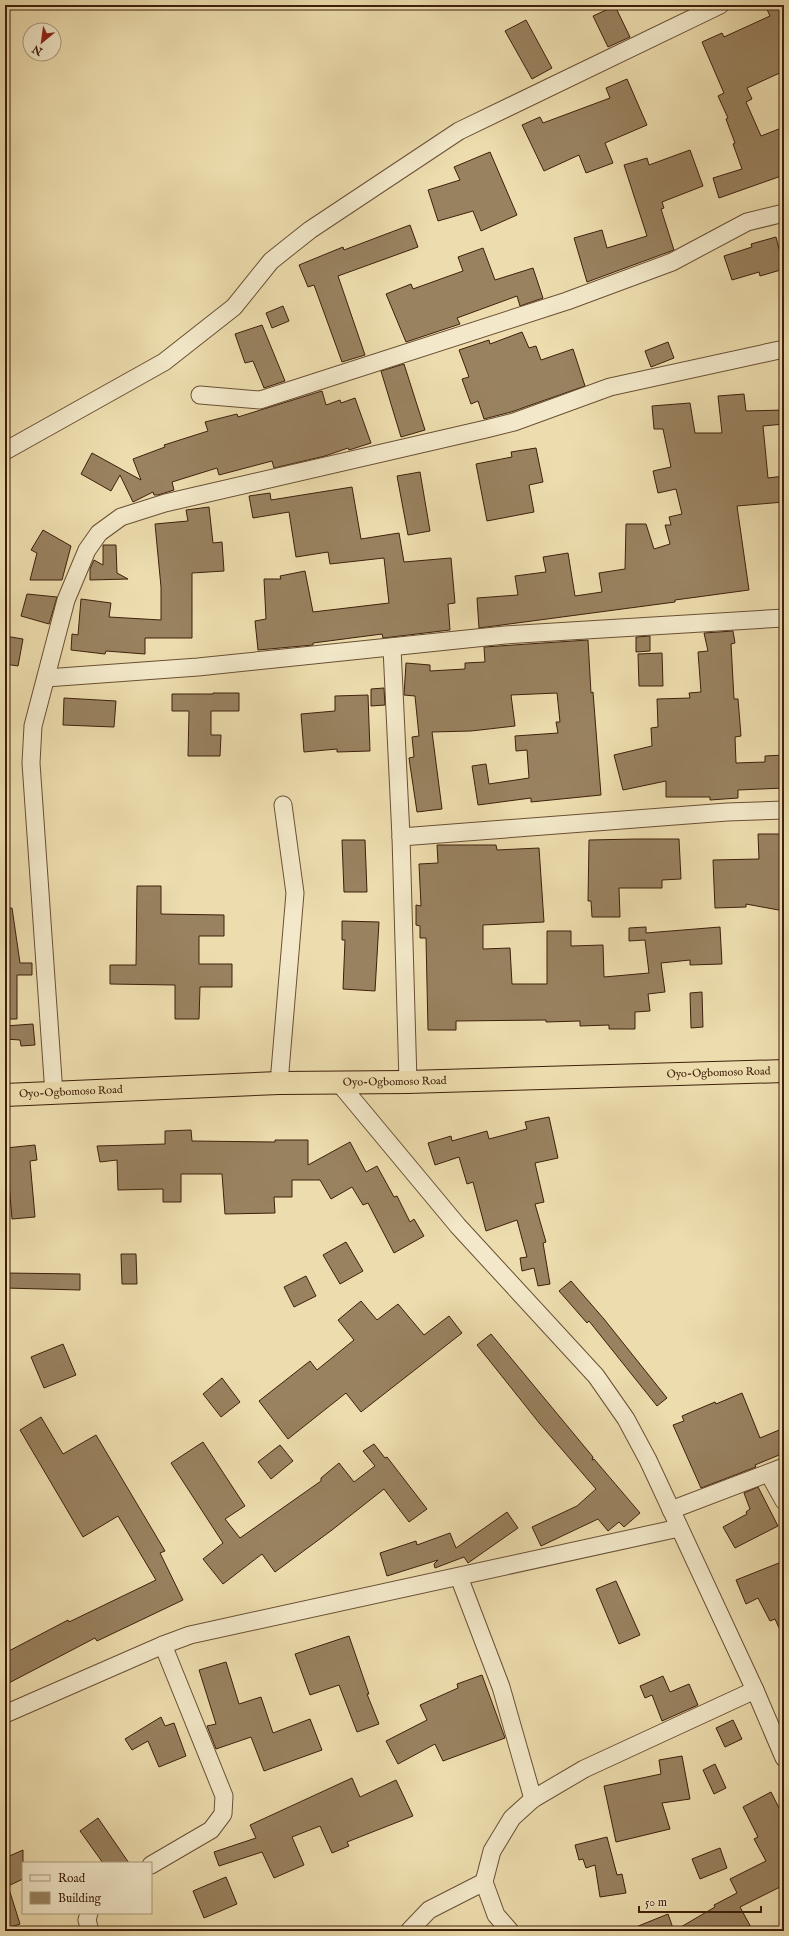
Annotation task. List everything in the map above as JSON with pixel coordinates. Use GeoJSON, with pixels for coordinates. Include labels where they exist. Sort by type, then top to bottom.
{"type":"FeatureCollection","features":[{"type":"Feature","properties":{"kind":"highway","name":"Oyo-Ogbomoso Road"},"geometry":{"type":"LineString","coordinates":[[5,1095],[279,1083],[408,1082],[784,1071]]}},
{"type":"Feature","properties":{"kind":"street"},"geometry":{"type":"LineString","coordinates":[[5,451],[164,362],[234,307],[271,261],[310,230],[459,131],[720,5]]}},
{"type":"Feature","properties":{"kind":"street"},"geometry":{"type":"LineString","coordinates":[[200,395],[260,400],[567,301],[672,262],[747,222],[784,213]]}},
{"type":"Feature","properties":{"kind":"street"},"geometry":{"type":"LineString","coordinates":[[54,1094],[31,763],[33,726],[66,600],[87,550],[99,533],[122,517],[165,502],[266,481],[507,424],[610,387],[784,349]]}},
{"type":"Feature","properties":{"kind":"street"},"geometry":{"type":"LineString","coordinates":[[46,678],[198,667],[392,648],[505,635],[784,618]]}},
{"type":"Feature","properties":{"kind":"street"},"geometry":{"type":"LineString","coordinates":[[392,648],[401,837],[408,1082]]}},
{"type":"Feature","properties":{"kind":"street"},"geometry":{"type":"LineString","coordinates":[[279,1083],[295,893],[284,805]]}},
{"type":"Feature","properties":{"kind":"street"},"geometry":{"type":"LineString","coordinates":[[401,837],[727,812],[784,810]]}},
{"type":"Feature","properties":{"kind":"street"},"geometry":{"type":"LineString","coordinates":[[339,1083],[458,1226],[596,1376],[626,1419],[648,1460],[755,1690],[784,1758]]}},
{"type":"Feature","properties":{"kind":"street"},"geometry":{"type":"LineString","coordinates":[[671,1510],[769,1474],[784,1467]]}},
{"type":"Feature","properties":{"kind":"street"},"geometry":{"type":"LineString","coordinates":[[769,1474],[784,1501]]}},
{"type":"Feature","properties":{"kind":"street"},"geometry":{"type":"LineString","coordinates":[[5,1714],[163,1645],[190,1635],[679,1528]]}},
{"type":"Feature","properties":{"kind":"street"},"geometry":{"type":"LineString","coordinates":[[459,1577],[501,1687],[533,1799]]}},
{"type":"Feature","properties":{"kind":"street"},"geometry":{"type":"LineString","coordinates":[[152,1864],[211,1830],[223,1814],[224,1796],[163,1645]]}},
{"type":"Feature","properties":{"kind":"street"},"geometry":{"type":"LineString","coordinates":[[510,1931],[496,1915],[484,1882],[492,1851],[512,1818],[533,1799],[584,1769],[755,1690]]}},
{"type":"Feature","properties":{"kind":"street"},"geometry":{"type":"LineString","coordinates":[[409,1931],[429,1910],[484,1882]]}},
{"type":"Feature","properties":{"kind":"street"},"geometry":{"type":"LineString","coordinates":[[89,1914],[87,1920],[90,1931]]}},
{"type":"Feature","properties":{"kind":"building"},"geometry":{"type":"Polygon","coordinates":[[[765,5],[784,5],[784,71],[747,88],[752,99],[746,102],[761,136],[784,127],[784,175],[719,198],[713,178],[742,169],[733,144],[735,143],[726,119],[728,118],[718,96],[724,93],[702,42],[722,33],[724,37],[770,16],[765,5]]]}},
{"type":"Feature","properties":{"kind":"building"},"geometry":{"type":"Polygon","coordinates":[[[615,6],[630,37],[608,47],[593,16],[615,6]]]}},
{"type":"Feature","properties":{"kind":"building"},"geometry":{"type":"Polygon","coordinates":[[[526,20],[552,68],[532,79],[505,31],[526,20]]]}},
{"type":"Feature","properties":{"kind":"building"},"geometry":{"type":"Polygon","coordinates":[[[627,79],[647,125],[605,143],[613,163],[586,173],[579,155],[544,171],[522,125],[540,117],[543,123],[610,98],[606,88],[627,79]]]}},
{"type":"Feature","properties":{"kind":"building"},"geometry":{"type":"Polygon","coordinates":[[[690,150],[703,186],[662,202],[664,208],[661,209],[674,250],[587,282],[574,238],[602,230],[607,248],[647,236],[624,165],[647,158],[649,165],[690,150]]]}},
{"type":"Feature","properties":{"kind":"building"},"geometry":{"type":"Polygon","coordinates":[[[490,152],[517,215],[481,231],[473,211],[438,221],[428,190],[460,180],[454,167],[490,152]]]}},
{"type":"Feature","properties":{"kind":"building"},"geometry":{"type":"Polygon","coordinates":[[[410,225],[418,247],[338,276],[365,355],[342,362],[314,285],[308,287],[299,265],[343,247],[344,250],[410,225]]]}},
{"type":"Feature","properties":{"kind":"building"},"geometry":{"type":"Polygon","coordinates":[[[776,237],[784,269],[760,276],[759,272],[732,280],[724,256],[752,247],[751,244],[776,237]]]}},
{"type":"Feature","properties":{"kind":"building"},"geometry":{"type":"Polygon","coordinates":[[[483,248],[495,280],[533,268],[543,298],[520,306],[517,296],[457,318],[460,324],[406,342],[386,294],[411,284],[413,289],[463,271],[458,257],[483,248]]]}},
{"type":"Feature","properties":{"kind":"building"},"geometry":{"type":"Polygon","coordinates":[[[283,306],[289,321],[272,328],[266,313],[283,306]]]}},
{"type":"Feature","properties":{"kind":"building"},"geometry":{"type":"Polygon","coordinates":[[[262,325],[285,381],[264,388],[253,361],[245,363],[235,334],[262,325]]]}},
{"type":"Feature","properties":{"kind":"building"},"geometry":{"type":"Polygon","coordinates":[[[522,332],[529,348],[536,346],[541,360],[573,349],[585,386],[511,412],[484,419],[478,401],[471,404],[462,379],[469,377],[459,350],[489,340],[490,344],[522,332]]]}},
{"type":"Feature","properties":{"kind":"building"},"geometry":{"type":"Polygon","coordinates":[[[668,342],[674,358],[651,367],[645,351],[668,342]]]}},
{"type":"Feature","properties":{"kind":"building"},"geometry":{"type":"Polygon","coordinates":[[[404,364],[425,430],[401,437],[381,371],[404,364]]]}},
{"type":"Feature","properties":{"kind":"building"},"geometry":{"type":"Polygon","coordinates":[[[322,391],[326,405],[340,400],[341,403],[355,398],[371,443],[349,450],[348,448],[325,456],[274,468],[272,461],[219,475],[217,468],[172,482],[174,490],[158,495],[154,495],[153,492],[133,502],[120,475],[111,491],[81,474],[92,453],[141,480],[133,459],[165,447],[164,445],[208,431],[205,422],[237,414],[238,417],[322,391]]]}},
{"type":"Feature","properties":{"kind":"building"},"geometry":{"type":"Polygon","coordinates":[[[744,394],[746,411],[784,410],[784,424],[763,426],[768,478],[784,476],[784,502],[737,506],[749,590],[675,600],[675,602],[479,628],[477,598],[518,595],[515,576],[546,572],[543,557],[568,553],[575,596],[602,592],[599,573],[625,569],[626,524],[646,524],[654,549],[670,544],[665,525],[671,525],[669,517],[682,514],[676,489],[658,493],[653,471],[671,467],[663,429],[654,429],[652,406],[690,403],[695,433],[722,433],[718,396],[744,394]]]}},
{"type":"Feature","properties":{"kind":"building"},"geometry":{"type":"Polygon","coordinates":[[[536,448],[543,482],[529,485],[534,512],[487,521],[476,464],[512,457],[511,452],[536,448]]]}},
{"type":"Feature","properties":{"kind":"building"},"geometry":{"type":"Polygon","coordinates":[[[420,472],[430,531],[408,535],[397,476],[420,472]]]}},
{"type":"Feature","properties":{"kind":"building"},"geometry":{"type":"Polygon","coordinates":[[[352,487],[361,539],[399,533],[404,562],[451,558],[455,603],[448,604],[450,630],[383,638],[382,634],[313,643],[313,645],[258,650],[255,621],[266,619],[264,579],[281,579],[280,576],[305,571],[313,612],[389,603],[384,558],[330,564],[328,552],[296,557],[289,512],[253,518],[249,496],[270,493],[271,500],[352,487]]]}},
{"type":"Feature","properties":{"kind":"building"},"geometry":{"type":"Polygon","coordinates":[[[209,507],[213,543],[222,542],[224,571],[192,573],[192,638],[145,638],[145,654],[106,651],[105,654],[71,650],[72,634],[78,635],[81,599],[111,603],[109,617],[161,620],[161,587],[155,524],[188,521],[186,510],[209,507]]]}},
{"type":"Feature","properties":{"kind":"building"},"geometry":{"type":"Polygon","coordinates":[[[43,530],[71,546],[62,580],[30,580],[37,553],[31,550],[43,530]]]}},
{"type":"Feature","properties":{"kind":"building"},"geometry":{"type":"Polygon","coordinates":[[[103,545],[116,545],[117,573],[128,579],[90,580],[90,569],[94,560],[103,565],[103,545]]]}},
{"type":"Feature","properties":{"kind":"building"},"geometry":{"type":"Polygon","coordinates":[[[27,594],[57,597],[49,624],[21,616],[27,594]]]}},
{"type":"Feature","properties":{"kind":"building"},"geometry":{"type":"Polygon","coordinates":[[[733,631],[735,643],[731,644],[734,699],[738,699],[741,736],[735,737],[736,763],[765,762],[765,756],[784,755],[784,788],[738,790],[738,798],[710,800],[710,797],[666,797],[666,781],[623,790],[614,755],[652,746],[651,728],[658,727],[657,699],[690,698],[689,693],[701,692],[698,652],[708,651],[704,633],[733,631]]]}},
{"type":"Feature","properties":{"kind":"building"},"geometry":{"type":"Polygon","coordinates":[[[5,636],[23,639],[18,666],[5,664],[5,636]]]}},
{"type":"Feature","properties":{"kind":"building"},"geometry":{"type":"Polygon","coordinates":[[[650,636],[650,651],[636,652],[636,637],[650,636]]]}},
{"type":"Feature","properties":{"kind":"building"},"geometry":{"type":"Polygon","coordinates":[[[588,640],[591,693],[593,692],[601,795],[531,802],[531,798],[478,805],[472,766],[486,764],[489,784],[529,778],[527,750],[516,751],[515,736],[558,733],[556,722],[560,722],[557,693],[511,695],[515,726],[471,731],[432,732],[442,809],[417,812],[409,758],[414,757],[412,737],[419,736],[415,696],[404,695],[406,663],[430,665],[430,671],[465,669],[465,663],[485,662],[484,647],[588,640]]]}},
{"type":"Feature","properties":{"kind":"building"},"geometry":{"type":"Polygon","coordinates":[[[662,653],[663,686],[639,686],[638,654],[662,653]]]}},
{"type":"Feature","properties":{"kind":"building"},"geometry":{"type":"Polygon","coordinates":[[[384,688],[385,705],[371,706],[371,689],[384,688]]]}},
{"type":"Feature","properties":{"kind":"building"},"geometry":{"type":"Polygon","coordinates":[[[239,693],[239,711],[211,711],[211,735],[221,735],[220,756],[188,756],[189,711],[172,711],[172,694],[239,693]]]}},
{"type":"Feature","properties":{"kind":"building"},"geometry":{"type":"Polygon","coordinates":[[[368,695],[370,751],[337,752],[337,749],[304,752],[301,714],[335,711],[335,696],[368,695]]]}},
{"type":"Feature","properties":{"kind":"building"},"geometry":{"type":"Polygon","coordinates":[[[64,698],[116,701],[114,727],[63,725],[64,698]]]}},
{"type":"Feature","properties":{"kind":"building"},"geometry":{"type":"Polygon","coordinates":[[[758,834],[783,834],[784,911],[746,904],[746,907],[715,908],[713,860],[759,859],[758,834]]]}},
{"type":"Feature","properties":{"kind":"building"},"geometry":{"type":"Polygon","coordinates":[[[679,839],[681,879],[662,880],[662,888],[619,888],[620,917],[592,917],[591,901],[588,901],[589,840],[679,839]]]}},
{"type":"Feature","properties":{"kind":"building"},"geometry":{"type":"Polygon","coordinates":[[[342,840],[365,840],[367,892],[344,892],[342,840]]]}},
{"type":"Feature","properties":{"kind":"building"},"geometry":{"type":"Polygon","coordinates":[[[437,845],[496,845],[497,850],[539,848],[544,922],[483,925],[483,949],[510,948],[512,984],[547,984],[547,931],[571,931],[571,946],[603,945],[604,977],[649,973],[645,940],[629,941],[629,928],[646,927],[646,933],[720,927],[722,964],[690,965],[690,960],[661,963],[665,992],[648,994],[650,1011],[635,1012],[635,1029],[609,1029],[609,1025],[580,1026],[580,1021],[546,1022],[546,1020],[456,1021],[456,1030],[428,1030],[426,938],[420,938],[420,926],[416,925],[416,905],[421,906],[419,864],[438,863],[437,845]]]}},
{"type":"Feature","properties":{"kind":"building"},"geometry":{"type":"Polygon","coordinates":[[[137,886],[161,886],[161,914],[224,915],[224,936],[199,936],[199,964],[232,964],[232,987],[200,987],[199,1019],[175,1019],[175,985],[110,984],[110,965],[136,965],[137,886]]]}},
{"type":"Feature","properties":{"kind":"building"},"geometry":{"type":"Polygon","coordinates":[[[12,908],[20,963],[32,963],[32,975],[17,975],[17,1019],[5,1019],[5,909],[12,908]]]}},
{"type":"Feature","properties":{"kind":"building"},"geometry":{"type":"Polygon","coordinates":[[[342,921],[379,922],[375,991],[343,989],[345,940],[342,940],[342,921]]]}},
{"type":"Feature","properties":{"kind":"building"},"geometry":{"type":"Polygon","coordinates":[[[702,992],[703,1027],[691,1028],[690,993],[702,992]]]}},
{"type":"Feature","properties":{"kind":"building"},"geometry":{"type":"Polygon","coordinates":[[[33,1024],[35,1045],[21,1046],[20,1040],[5,1039],[5,1026],[33,1024]]]}},
{"type":"Feature","properties":{"kind":"building"},"geometry":{"type":"Polygon","coordinates":[[[549,1117],[558,1158],[535,1163],[544,1202],[535,1204],[546,1242],[543,1243],[550,1284],[538,1286],[534,1268],[522,1271],[520,1258],[527,1257],[517,1220],[486,1231],[473,1182],[467,1184],[459,1157],[435,1165],[428,1143],[451,1136],[452,1141],[487,1131],[489,1139],[527,1129],[525,1122],[549,1117]]]}},
{"type":"Feature","properties":{"kind":"building"},"geometry":{"type":"Polygon","coordinates":[[[191,1130],[192,1141],[275,1142],[275,1140],[308,1140],[308,1165],[350,1142],[366,1172],[377,1166],[394,1197],[397,1196],[410,1222],[414,1219],[424,1236],[394,1253],[368,1203],[363,1205],[352,1187],[331,1199],[320,1180],[292,1180],[292,1197],[274,1197],[275,1213],[225,1214],[222,1174],[181,1174],[181,1202],[163,1202],[163,1189],[118,1190],[117,1160],[100,1162],[97,1146],[165,1144],[165,1131],[191,1130]]]}},
{"type":"Feature","properties":{"kind":"building"},"geometry":{"type":"Polygon","coordinates":[[[35,1145],[37,1160],[30,1161],[35,1217],[12,1219],[6,1148],[35,1145]]]}},
{"type":"Feature","properties":{"kind":"building"},"geometry":{"type":"Polygon","coordinates":[[[346,1242],[363,1271],[340,1284],[323,1255],[346,1242]]]}},
{"type":"Feature","properties":{"kind":"building"},"geometry":{"type":"Polygon","coordinates":[[[121,1254],[136,1254],[137,1284],[122,1284],[121,1254]]]}},
{"type":"Feature","properties":{"kind":"building"},"geometry":{"type":"Polygon","coordinates":[[[5,1273],[80,1274],[80,1290],[5,1288],[5,1273]]]}},
{"type":"Feature","properties":{"kind":"building"},"geometry":{"type":"Polygon","coordinates":[[[306,1276],[316,1296],[294,1307],[284,1287],[306,1276]]]}},
{"type":"Feature","properties":{"kind":"building"},"geometry":{"type":"Polygon","coordinates":[[[571,1281],[604,1319],[667,1398],[657,1406],[589,1321],[587,1323],[559,1291],[571,1281]]]}},
{"type":"Feature","properties":{"kind":"building"},"geometry":{"type":"Polygon","coordinates":[[[361,1301],[377,1320],[398,1304],[424,1335],[449,1316],[462,1333],[361,1412],[346,1393],[288,1439],[259,1401],[310,1361],[317,1370],[354,1340],[338,1320],[361,1301]]]}},
{"type":"Feature","properties":{"kind":"building"},"geometry":{"type":"Polygon","coordinates":[[[491,1334],[593,1457],[592,1460],[594,1459],[640,1513],[624,1527],[619,1522],[608,1531],[598,1519],[541,1546],[532,1527],[577,1506],[596,1489],[540,1424],[477,1345],[491,1334]]]}},
{"type":"Feature","properties":{"kind":"building"},"geometry":{"type":"Polygon","coordinates":[[[63,1344],[76,1375],[44,1388],[31,1357],[63,1344]]]}},
{"type":"Feature","properties":{"kind":"building"},"geometry":{"type":"Polygon","coordinates":[[[222,1378],[240,1402],[221,1417],[203,1394],[222,1378]]]}},
{"type":"Feature","properties":{"kind":"building"},"geometry":{"type":"Polygon","coordinates":[[[742,1393],[760,1438],[784,1428],[784,1453],[755,1465],[756,1467],[701,1488],[673,1425],[684,1421],[682,1416],[715,1402],[716,1404],[742,1393]]]}},
{"type":"Feature","properties":{"kind":"building"},"geometry":{"type":"Polygon","coordinates":[[[41,1417],[63,1454],[96,1435],[165,1551],[160,1553],[183,1600],[97,1641],[95,1638],[5,1685],[5,1653],[68,1620],[69,1622],[156,1580],[118,1516],[83,1537],[20,1430],[41,1417]]]}},
{"type":"Feature","properties":{"kind":"building"},"geometry":{"type":"Polygon","coordinates":[[[203,1442],[245,1506],[225,1519],[240,1538],[321,1481],[321,1478],[339,1463],[354,1482],[375,1466],[363,1451],[374,1444],[385,1458],[387,1457],[427,1509],[409,1522],[384,1489],[275,1572],[262,1554],[223,1584],[203,1559],[223,1543],[171,1463],[203,1442]]]}},
{"type":"Feature","properties":{"kind":"building"},"geometry":{"type":"Polygon","coordinates":[[[280,1445],[293,1461],[271,1479],[258,1462],[280,1445]]]}},
{"type":"Feature","properties":{"kind":"building"},"geometry":{"type":"Polygon","coordinates":[[[758,1487],[778,1526],[735,1548],[723,1527],[747,1514],[746,1512],[750,1509],[744,1493],[758,1487]]]}},
{"type":"Feature","properties":{"kind":"building"},"geometry":{"type":"Polygon","coordinates":[[[507,1512],[518,1528],[468,1563],[464,1557],[435,1568],[434,1564],[438,1560],[387,1576],[380,1553],[416,1541],[417,1545],[450,1533],[456,1548],[507,1512]]]}},
{"type":"Feature","properties":{"kind":"building"},"geometry":{"type":"Polygon","coordinates":[[[784,1561],[784,1639],[775,1619],[770,1621],[758,1598],[746,1604],[736,1580],[784,1561]]]}},
{"type":"Feature","properties":{"kind":"building"},"geometry":{"type":"Polygon","coordinates":[[[616,1581],[640,1635],[619,1644],[596,1589],[616,1581]]]}},
{"type":"Feature","properties":{"kind":"building"},"geometry":{"type":"Polygon","coordinates":[[[349,1636],[369,1694],[367,1694],[379,1724],[357,1732],[339,1685],[310,1695],[295,1654],[349,1636]]]}},
{"type":"Feature","properties":{"kind":"building"},"geometry":{"type":"Polygon","coordinates":[[[226,1662],[239,1704],[261,1697],[273,1733],[310,1719],[322,1750],[264,1771],[251,1737],[216,1749],[207,1726],[216,1724],[199,1670],[226,1662]]]}},
{"type":"Feature","properties":{"kind":"building"},"geometry":{"type":"Polygon","coordinates":[[[482,1675],[505,1738],[443,1761],[435,1744],[398,1764],[386,1741],[427,1720],[420,1705],[458,1688],[457,1684],[482,1675]]]}},
{"type":"Feature","properties":{"kind":"building"},"geometry":{"type":"Polygon","coordinates":[[[663,1676],[670,1692],[689,1684],[698,1705],[662,1721],[652,1695],[645,1698],[640,1686],[663,1676]]]}},
{"type":"Feature","properties":{"kind":"building"},"geometry":{"type":"Polygon","coordinates":[[[161,1717],[165,1726],[174,1723],[186,1756],[159,1767],[148,1741],[132,1750],[125,1739],[161,1717]]]}},
{"type":"Feature","properties":{"kind":"building"},"geometry":{"type":"Polygon","coordinates":[[[733,1720],[742,1739],[725,1747],[716,1728],[733,1720]]]}},
{"type":"Feature","properties":{"kind":"building"},"geometry":{"type":"Polygon","coordinates":[[[682,1756],[690,1799],[662,1803],[670,1829],[616,1842],[604,1786],[661,1774],[659,1760],[682,1756]]]}},
{"type":"Feature","properties":{"kind":"building"},"geometry":{"type":"Polygon","coordinates":[[[715,1764],[726,1788],[714,1794],[703,1770],[715,1764]]]}},
{"type":"Feature","properties":{"kind":"building"},"geometry":{"type":"Polygon","coordinates":[[[352,1778],[360,1797],[396,1780],[413,1816],[347,1842],[349,1846],[332,1853],[320,1826],[292,1837],[304,1865],[274,1878],[262,1852],[219,1866],[214,1852],[256,1838],[250,1825],[352,1778]]]}},
{"type":"Feature","properties":{"kind":"building"},"geometry":{"type":"Polygon","coordinates":[[[771,1792],[784,1818],[784,1885],[740,1907],[753,1931],[674,1931],[715,1907],[714,1905],[737,1893],[730,1879],[766,1861],[754,1839],[758,1837],[743,1807],[771,1792]]]}},
{"type":"Feature","properties":{"kind":"building"},"geometry":{"type":"Polygon","coordinates":[[[98,1818],[128,1862],[102,1862],[80,1831],[98,1818]]]}},
{"type":"Feature","properties":{"kind":"building"},"geometry":{"type":"Polygon","coordinates":[[[607,1837],[617,1875],[622,1874],[626,1893],[600,1897],[595,1865],[586,1868],[583,1859],[579,1860],[575,1845],[607,1837]]]}},
{"type":"Feature","properties":{"kind":"building"},"geometry":{"type":"Polygon","coordinates":[[[720,1848],[727,1868],[700,1879],[692,1859],[720,1848]]]}},
{"type":"Feature","properties":{"kind":"building"},"geometry":{"type":"Polygon","coordinates":[[[23,1850],[22,1879],[8,1886],[20,1924],[5,1929],[5,1858],[23,1850]]]}},
{"type":"Feature","properties":{"kind":"building"},"geometry":{"type":"Polygon","coordinates":[[[226,1877],[237,1904],[204,1918],[193,1891],[226,1877]]]}},
{"type":"Feature","properties":{"kind":"building"},"geometry":{"type":"Polygon","coordinates":[[[668,1914],[674,1931],[626,1931],[668,1914]]]}}]}
